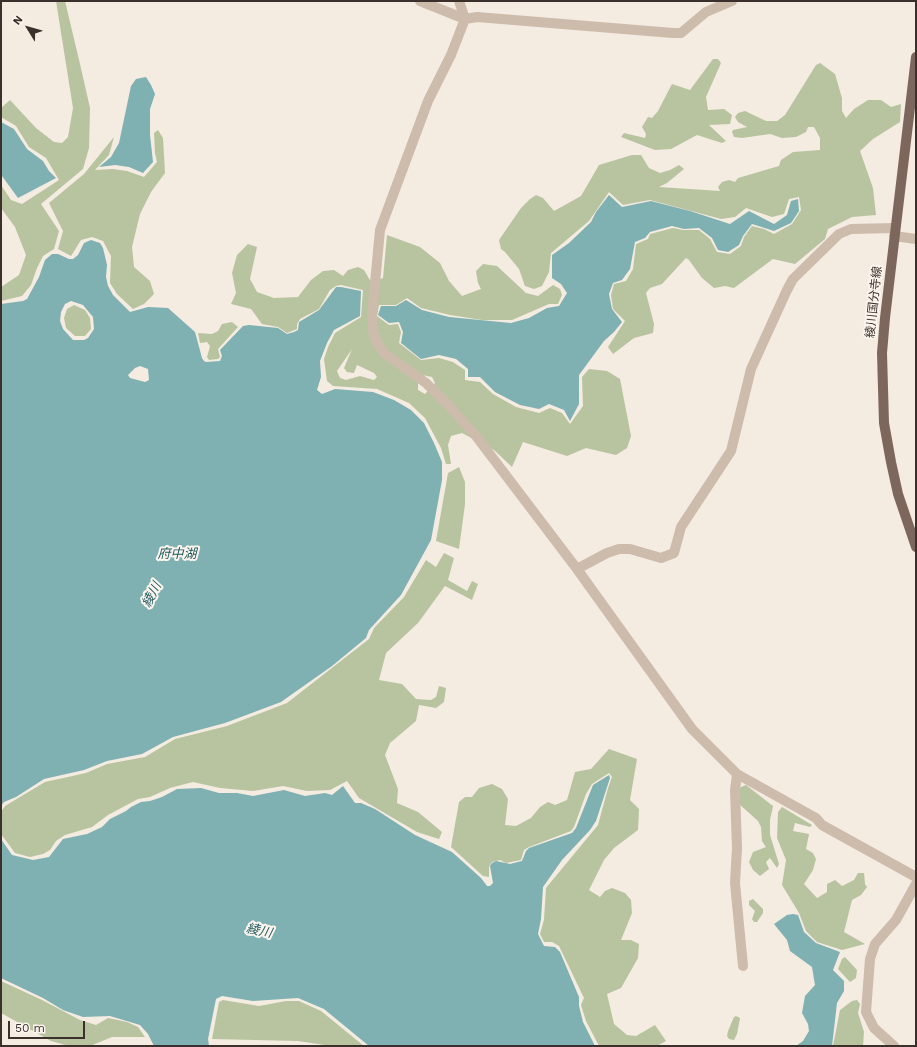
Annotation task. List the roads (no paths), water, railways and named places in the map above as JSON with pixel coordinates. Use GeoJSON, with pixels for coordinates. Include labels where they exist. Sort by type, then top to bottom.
{"type":"FeatureCollection","features":[{"type":"Feature","properties":{"kind":"main road","name":"綾川国分寺線"},"geometry":{"type":"LineString","coordinates":[[916,56],[882,354],[884,423],[898,494],[916,547]]}},
{"type":"Feature","properties":{"kind":"street"},"geometry":{"type":"LineString","coordinates":[[420,1],[465,19],[477,17],[673,33],[681,33],[706,12],[732,1]]}},
{"type":"Feature","properties":{"kind":"street"},"geometry":{"type":"LineString","coordinates":[[460,1],[465,19],[451,55],[428,101],[380,230],[372,315],[373,331],[377,343],[384,353],[426,383],[476,436],[577,569],[692,729],[737,774],[816,818],[822,825],[916,877]]}},
{"type":"Feature","properties":{"kind":"street"},"geometry":{"type":"LineString","coordinates":[[577,569],[607,553],[619,549],[630,549],[661,558],[674,553],[681,527],[731,451],[751,369],[787,290],[793,280],[839,234],[851,229],[895,232],[916,239]]}},
{"type":"Feature","properties":{"kind":"street"},"geometry":{"type":"LineString","coordinates":[[737,774],[735,790],[737,848],[735,882],[743,966]]}},
{"type":"Feature","properties":{"kind":"street"},"geometry":{"type":"LineString","coordinates":[[894,1046],[874,1028],[866,1012],[870,959],[875,944],[896,920],[916,884]]}},
{"type":"Feature","properties":{"kind":"water"},"geometry":{"type":"Polygon","coordinates":[[[146,77],[155,94],[150,109],[150,135],[153,162],[143,173],[129,167],[115,165],[99,167],[111,157],[119,143],[131,86],[136,79],[146,77]]]}},
{"type":"Feature","properties":{"kind":"water"},"geometry":{"type":"Polygon","coordinates":[[[1,122],[14,129],[27,149],[43,161],[49,171],[56,178],[18,198],[2,176],[1,122]]]}},
{"type":"Feature","properties":{"kind":"water"},"geometry":{"type":"Polygon","coordinates":[[[609,195],[622,207],[651,201],[690,211],[730,224],[749,211],[774,224],[787,215],[791,201],[798,199],[799,211],[791,223],[774,231],[752,224],[743,236],[739,245],[728,252],[718,250],[712,238],[699,228],[684,229],[672,226],[650,232],[645,238],[635,242],[630,269],[622,280],[613,283],[609,294],[612,309],[622,322],[604,341],[579,375],[579,404],[570,421],[564,410],[549,404],[539,409],[520,405],[495,392],[480,377],[468,377],[468,369],[456,359],[439,355],[421,359],[401,343],[403,332],[399,322],[389,323],[378,315],[381,306],[396,306],[406,300],[422,310],[449,317],[511,323],[529,318],[547,308],[559,306],[567,293],[561,284],[552,278],[552,255],[569,243],[591,222],[596,212],[609,195]]]}},
{"type":"Feature","properties":{"kind":"water","name":"府中湖"},"geometry":{"type":"Polygon","coordinates":[[[91,240],[100,243],[103,248],[107,265],[106,277],[108,286],[113,295],[130,312],[148,307],[168,308],[195,332],[202,358],[206,362],[220,361],[222,356],[220,350],[243,326],[249,325],[278,328],[287,334],[294,332],[298,330],[299,322],[319,310],[336,287],[361,291],[360,316],[334,330],[327,343],[320,361],[321,377],[317,390],[322,394],[335,389],[373,392],[394,400],[411,410],[424,423],[434,443],[442,462],[442,480],[431,540],[401,595],[369,630],[366,638],[332,666],[281,702],[225,723],[173,737],[142,754],[107,761],[84,770],[44,779],[16,797],[4,802],[1,806],[1,304],[23,301],[27,299],[39,277],[45,260],[52,254],[58,254],[69,259],[73,259],[78,255],[84,243],[91,240]],[[71,301],[65,304],[61,312],[60,321],[63,329],[73,340],[84,340],[88,338],[94,329],[93,317],[83,305],[71,301]],[[140,366],[135,368],[128,375],[130,378],[145,382],[149,380],[148,369],[140,366]]]}},
{"type":"Feature","properties":{"kind":"water","name":"綾川"},"geometry":{"type":"Polygon","coordinates":[[[609,775],[610,778],[596,821],[590,830],[562,860],[543,887],[541,919],[538,934],[544,946],[555,947],[560,952],[579,997],[579,1006],[583,1022],[595,1046],[369,1046],[324,1009],[298,998],[253,1001],[222,996],[216,999],[208,1039],[209,1046],[154,1046],[148,1034],[140,1025],[110,1016],[83,1017],[63,1010],[43,998],[1,978],[1,839],[12,855],[33,860],[49,857],[63,839],[87,834],[102,827],[110,819],[141,802],[162,797],[177,789],[201,788],[219,793],[237,793],[253,796],[284,790],[305,796],[325,793],[332,795],[343,786],[355,803],[361,803],[375,809],[415,835],[452,852],[481,878],[487,886],[490,886],[493,883],[490,866],[492,863],[496,861],[510,864],[522,861],[526,851],[529,848],[572,833],[576,828],[593,785],[609,775]]]}},
{"type":"Feature","properties":{"kind":"water"},"geometry":{"type":"Polygon","coordinates":[[[787,915],[798,915],[804,932],[816,943],[840,952],[833,970],[844,981],[844,991],[837,1003],[832,1046],[796,1046],[803,1041],[809,1031],[808,1024],[802,1013],[805,996],[815,985],[812,967],[790,951],[787,940],[774,924],[787,915]]]}}]}
